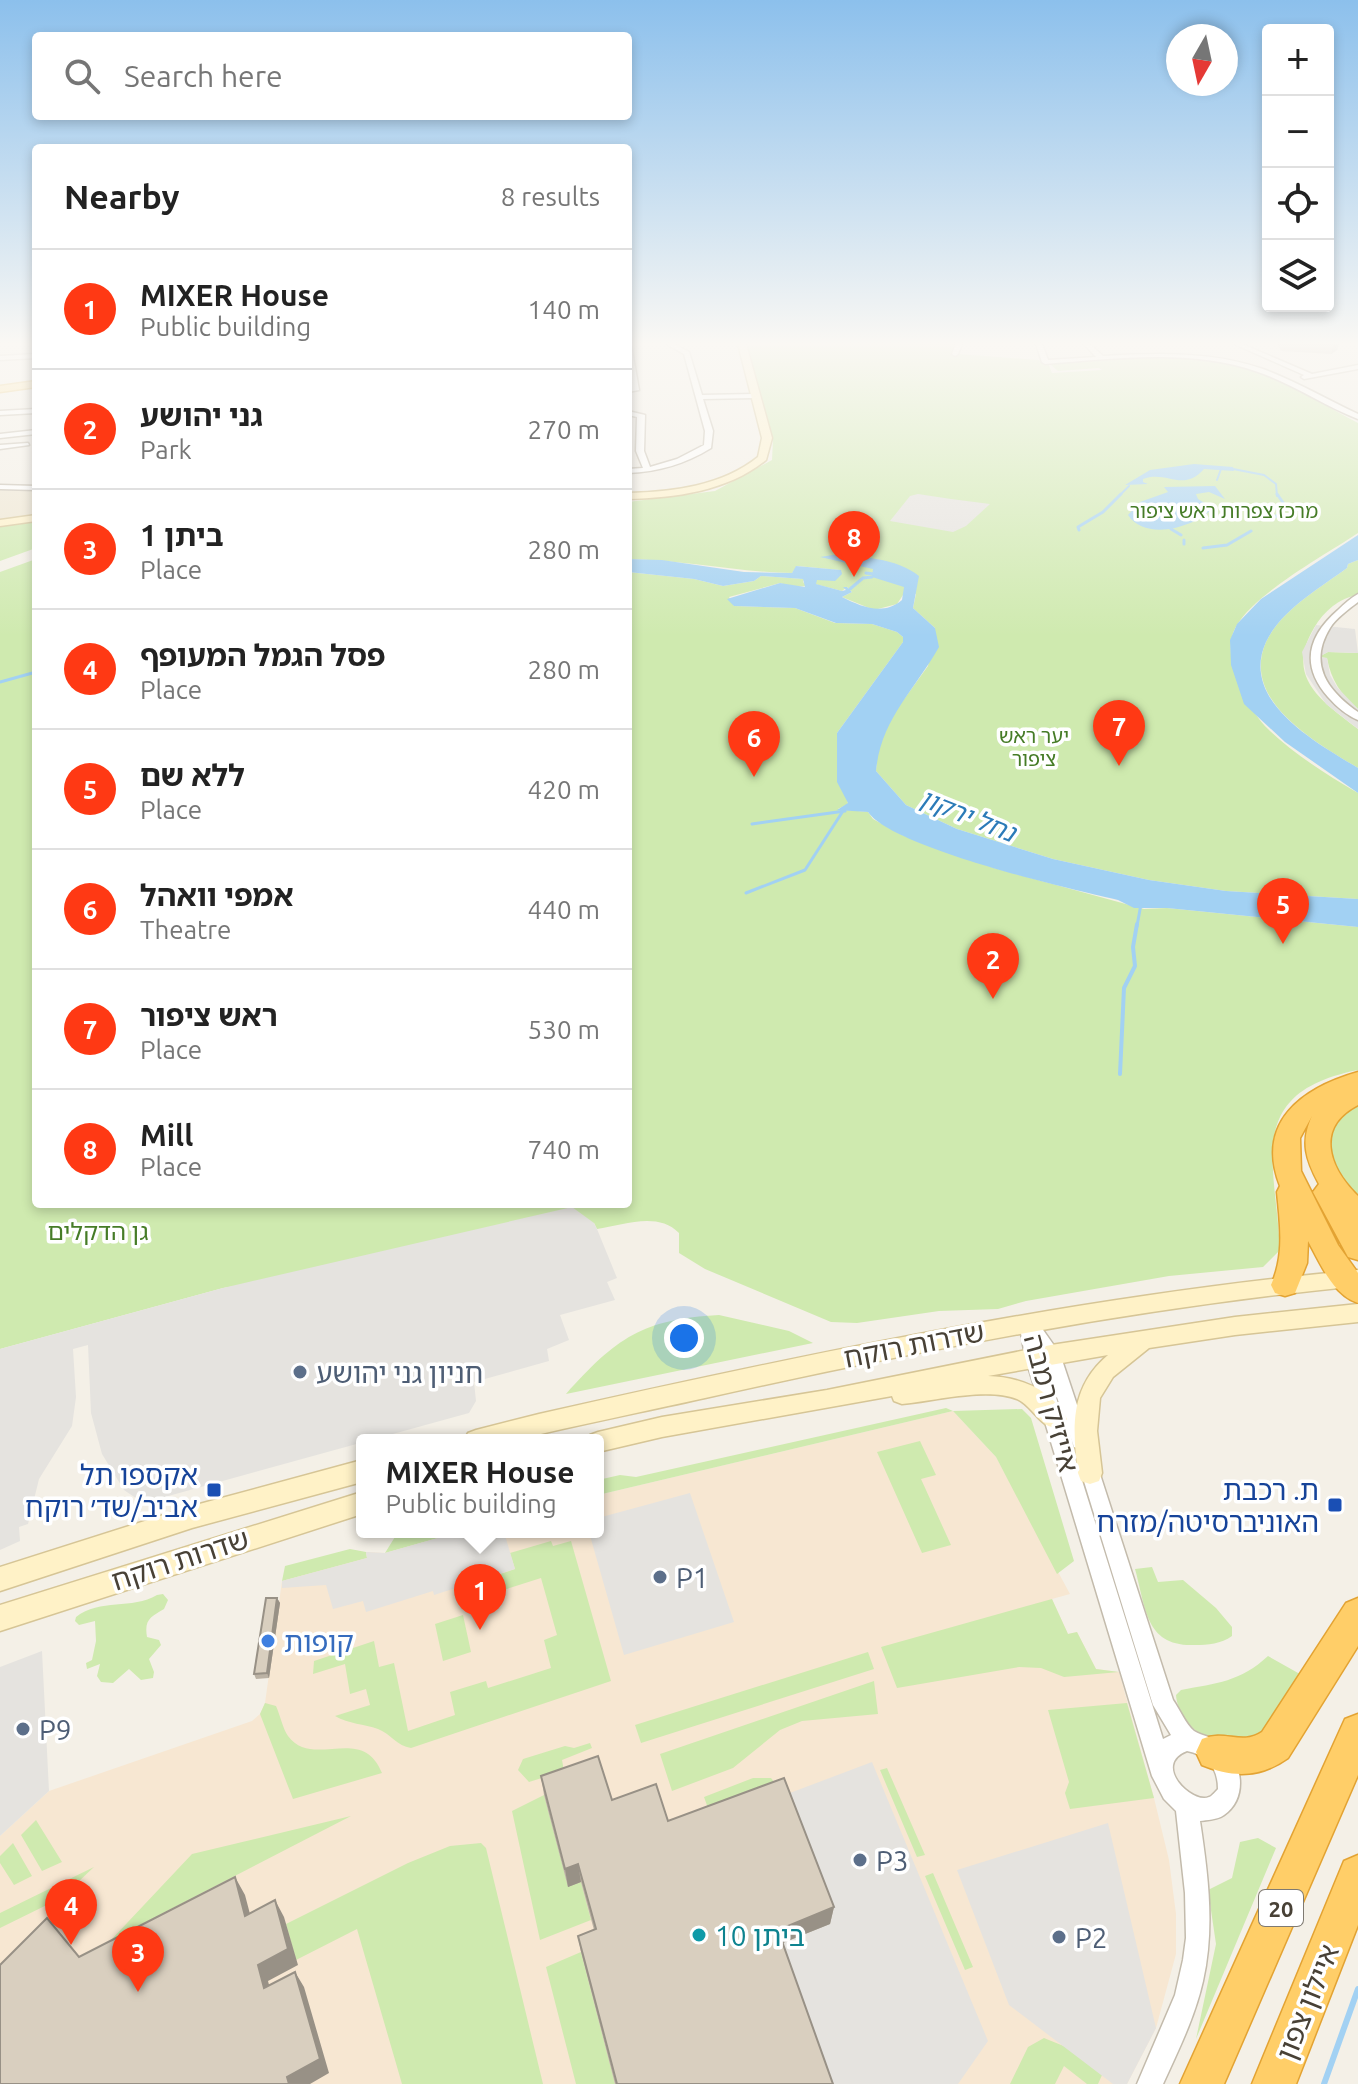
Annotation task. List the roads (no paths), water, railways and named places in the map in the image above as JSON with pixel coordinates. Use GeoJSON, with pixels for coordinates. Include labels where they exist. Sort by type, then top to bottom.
{"type":"FeatureCollection","features":[{"type":"Feature","properties":{"kind":"highway"},"geometry":{"type":"LineString","coordinates":[[1285,1285],[1291,1274],[1295,1242],[1286,1162],[1287,1136],[1304,1106],[1320,1094],[1358,1081]]}},
{"type":"Feature","properties":{"kind":"highway"},"geometry":{"type":"LineString","coordinates":[[1358,1094],[1342,1101],[1327,1114],[1312,1138],[1314,1161],[1329,1199],[1358,1249]]}},
{"type":"Feature","properties":{"kind":"highway"},"geometry":{"type":"LineString","coordinates":[[1327,1114],[1317,1136],[1320,1162],[1331,1183],[1358,1212]]}},
{"type":"Feature","properties":{"kind":"highway"},"geometry":{"type":"LineString","coordinates":[[1286,1162],[1293,1186],[1353,1283]]}},
{"type":"Feature","properties":{"kind":"highway"},"geometry":{"type":"LineString","coordinates":[[1201,1746],[1244,1759],[1265,1754],[1275,1745],[1358,1615]]}},
{"type":"Feature","properties":{"kind":"highway","name":"20"},"geometry":{"type":"LineString","coordinates":[[1202,2084],[1358,1732]]}},
{"type":"Feature","properties":{"kind":"highway","name":"איילון צפון"},"geometry":{"type":"LineString","coordinates":[[1274,2084],[1358,1875]]}},
{"type":"Feature","properties":{"kind":"main road"},"geometry":{"type":"LineString","coordinates":[[632,496],[694,489],[757,464],[766,454],[767,441]]}},
{"type":"Feature","properties":{"kind":"main road"},"geometry":{"type":"LineString","coordinates":[[0,523],[32,519]]}},
{"type":"Feature","properties":{"kind":"main road","name":"שדרות רוקח"},"geometry":{"type":"LineString","coordinates":[[503,1434],[862,1354],[1028,1322],[1285,1285],[1353,1283]]}},
{"type":"Feature","properties":{"kind":"main road","name":"שדרות רוקח"},"geometry":{"type":"LineString","coordinates":[[604,1441],[662,1427],[827,1400],[1043,1355],[1235,1326],[1358,1313]]}},
{"type":"Feature","properties":{"kind":"main road"},"geometry":{"type":"LineString","coordinates":[[1090,1473],[1084,1430],[1087,1398],[1104,1369],[1145,1341]]}},
{"type":"Feature","properties":{"kind":"main road"},"geometry":{"type":"LineString","coordinates":[[827,1400],[962,1388],[1003,1388],[1026,1392],[1055,1419]]}},
{"type":"Feature","properties":{"kind":"main road","name":"שדרות רוקח"},"geometry":{"type":"LineString","coordinates":[[0,1579],[192,1517],[356,1473]]}},
{"type":"Feature","properties":{"kind":"main road","name":"שדרות רוקח"},"geometry":{"type":"LineString","coordinates":[[0,1618],[356,1505]]}},
{"type":"Feature","properties":{"kind":"street"},"geometry":{"type":"LineString","coordinates":[[640,441],[640,451],[648,470]]}},
{"type":"Feature","properties":{"kind":"street"},"geometry":{"type":"LineString","coordinates":[[632,471],[686,461],[708,446],[708,441]]}},
{"type":"Feature","properties":{"kind":"street"},"geometry":{"type":"LineString","coordinates":[[0,447],[25,445]]}},
{"type":"Feature","properties":{"kind":"street"},"geometry":{"type":"LineString","coordinates":[[0,487],[32,488]]}},
{"type":"Feature","properties":{"kind":"street"},"geometry":{"type":"LineString","coordinates":[[1358,597],[1327,624],[1315,649],[1314,660],[1326,688],[1339,704],[1358,717]]}},
{"type":"Feature","properties":{"kind":"street","name":"אייזיק רמבה"},"geometry":{"type":"LineString","coordinates":[[1028,1322],[1090,1473],[1164,1705],[1201,1746]]}},
{"type":"Feature","properties":{"kind":"street","name":"אייזיק רמבה"},"geometry":{"type":"LineString","coordinates":[[1043,1355],[1055,1419],[1161,1769]]}},
{"type":"Feature","properties":{"kind":"street"},"geometry":{"type":"LineString","coordinates":[[1170,1745],[1201,1746],[1229,1772],[1229,1793],[1225,1802],[1208,1810],[1186,1805],[1169,1789],[1161,1769],[1170,1745]]}},
{"type":"Feature","properties":{"kind":"street"},"geometry":{"type":"LineString","coordinates":[[1150,2084],[1178,2021],[1193,1973],[1198,1890],[1186,1805]]}},
{"type":"Feature","properties":{"kind":"water"},"geometry":{"type":"Polygon","coordinates":[[[1194,464],[1233,467],[1234,471],[1204,469],[1189,479],[1152,477],[1143,479],[1148,484],[1125,485],[1150,470],[1194,464]]]}},
{"type":"Feature","properties":{"kind":"water"},"geometry":{"type":"Polygon","coordinates":[[[1215,486],[1225,499],[1209,492],[1196,494],[1198,499],[1213,508],[1183,526],[1158,530],[1146,528],[1128,515],[1140,502],[1168,492],[1164,487],[1215,486]]]}},
{"type":"Feature","properties":{"kind":"water"},"geometry":{"type":"Polygon","coordinates":[[[1358,535],[1358,560],[1348,564],[1347,568],[1302,600],[1281,620],[1266,642],[1261,663],[1263,683],[1286,718],[1358,768],[1358,793],[1285,742],[1244,704],[1231,665],[1230,640],[1237,624],[1261,599],[1358,535]]]}},
{"type":"Feature","properties":{"kind":"water"},"geometry":{"type":"Polygon","coordinates":[[[820,557],[866,557],[900,565],[919,576],[913,608],[935,628],[939,647],[884,736],[876,771],[906,805],[957,829],[1053,859],[1149,880],[1226,891],[1358,899],[1358,927],[1167,908],[1134,908],[1118,900],[1024,877],[945,853],[884,826],[868,812],[837,810],[848,803],[837,782],[837,733],[903,642],[903,637],[872,624],[836,623],[795,608],[734,606],[727,599],[780,583],[805,587],[803,579],[761,576],[754,581],[723,586],[694,579],[632,572],[632,559],[662,560],[744,572],[792,573],[796,566],[841,570],[842,574],[835,581],[817,580],[816,584],[842,591],[846,590],[843,587],[847,587],[852,592],[842,597],[872,608],[887,608],[902,600],[904,587],[872,577],[873,569],[820,557]]]}},
{"type":"Feature","properties":{"kind":"waterway"},"geometry":{"type":"LineString","coordinates":[[1217,480],[1221,469]]}},
{"type":"Feature","properties":{"kind":"waterway"},"geometry":{"type":"LineString","coordinates":[[1233,469],[1264,475],[1276,484],[1277,496]]}},
{"type":"Feature","properties":{"kind":"waterway"},"geometry":{"type":"LineString","coordinates":[[1079,530],[1078,527],[1103,512],[1129,486]]}},
{"type":"Feature","properties":{"kind":"waterway"},"geometry":{"type":"LineString","coordinates":[[1273,518],[1281,513],[1284,504],[1277,494]]}},
{"type":"Feature","properties":{"kind":"waterway"},"geometry":{"type":"LineString","coordinates":[[842,529],[850,538],[850,556]]}},
{"type":"Feature","properties":{"kind":"waterway"},"geometry":{"type":"LineString","coordinates":[[1171,529],[1181,535]]}},
{"type":"Feature","properties":{"kind":"waterway"},"geometry":{"type":"LineString","coordinates":[[1203,548],[1227,545],[1251,531]]}},
{"type":"Feature","properties":{"kind":"waterway"},"geometry":{"type":"LineString","coordinates":[[866,573],[874,574]]}},
{"type":"Feature","properties":{"kind":"waterway"},"geometry":{"type":"LineString","coordinates":[[850,589],[863,578],[872,577]]}},
{"type":"Feature","properties":{"kind":"waterway"},"geometry":{"type":"LineString","coordinates":[[0,682],[32,673]]}},
{"type":"Feature","properties":{"kind":"waterway"},"geometry":{"type":"LineString","coordinates":[[746,893],[805,870],[843,811]]}},
{"type":"Feature","properties":{"kind":"waterway"},"geometry":{"type":"LineString","coordinates":[[752,824],[843,811]]}},
{"type":"Feature","properties":{"kind":"waterway"},"geometry":{"type":"LineString","coordinates":[[1137,926],[1141,904]]}},
{"type":"Feature","properties":{"kind":"waterway"},"geometry":{"type":"LineString","coordinates":[[1120,1074],[1124,988],[1135,966],[1133,947],[1137,924]]}},
{"type":"Feature","properties":{"kind":"waterway"},"geometry":{"type":"LineString","coordinates":[[1324,2084],[1358,1989]]}},
{"type":"Feature","properties":{"kind":"place","name":"Mill"},"geometry":{"type":"Point","coordinates":[854,577]}},
{"type":"Feature","properties":{"kind":"place","name":"ראש ציפור"},"geometry":{"type":"Point","coordinates":[1119,766]}},
{"type":"Feature","properties":{"kind":"place","name":"אמפי וואהל"},"geometry":{"type":"Point","coordinates":[754,777]}},
{"type":"Feature","properties":{"kind":"place","name":"ללא שם"},"geometry":{"type":"Point","coordinates":[1283,944]}},
{"type":"Feature","properties":{"kind":"place","name":"גני יהושע"},"geometry":{"type":"Point","coordinates":[993,999]}},
{"type":"Feature","properties":{"kind":"place","name":"חניון גני יהושע"},"geometry":{"type":"Point","coordinates":[300,1372]}},
{"type":"Feature","properties":{"kind":"place","name":"אקספו תל אביב/שד׳ רוקח"},"geometry":{"type":"Point","coordinates":[214,1490]}},
{"type":"Feature","properties":{"kind":"place","name":"ת. רכבת האוניברסיטה/מזרח"},"geometry":{"type":"Point","coordinates":[1335,1505]}},
{"type":"Feature","properties":{"kind":"place","name":"P1"},"geometry":{"type":"Point","coordinates":[660,1577]}},
{"type":"Feature","properties":{"kind":"place","name":"MIXER House"},"geometry":{"type":"Point","coordinates":[480,1630]}},
{"type":"Feature","properties":{"kind":"place","name":"קופות"},"geometry":{"type":"Point","coordinates":[268,1641]}},
{"type":"Feature","properties":{"kind":"place","name":"P9"},"geometry":{"type":"Point","coordinates":[23,1729]}},
{"type":"Feature","properties":{"kind":"place","name":"P3"},"geometry":{"type":"Point","coordinates":[860,1860]}},
{"type":"Feature","properties":{"kind":"place","name":"ביתן 10"},"geometry":{"type":"Point","coordinates":[699,1935]}},
{"type":"Feature","properties":{"kind":"place","name":"P2"},"geometry":{"type":"Point","coordinates":[1059,1937]}},
{"type":"Feature","properties":{"kind":"place","name":"פסל הגמל המעופף"},"geometry":{"type":"Point","coordinates":[71,1945]}},
{"type":"Feature","properties":{"kind":"place","name":"ביתן 1"},"geometry":{"type":"Point","coordinates":[138,1992]}},
{"type":"Feature","properties":{"kind":"park label","name":"מרכז צפרות ראש ציפור"},"geometry":{"type":"Point","coordinates":[1224,510]}},
{"type":"Feature","properties":{"kind":"park label","name":"יער ראש ציפור"},"geometry":{"type":"Point","coordinates":[1034,746]}},
{"type":"Feature","properties":{"kind":"park label","name":"גן הדקלים"},"geometry":{"type":"Point","coordinates":[98,1231]}},
{"type":"Feature","properties":{"kind":"water label","name":"נחל ירקון"},"geometry":{"type":"Point","coordinates":[968,815]}}]}
